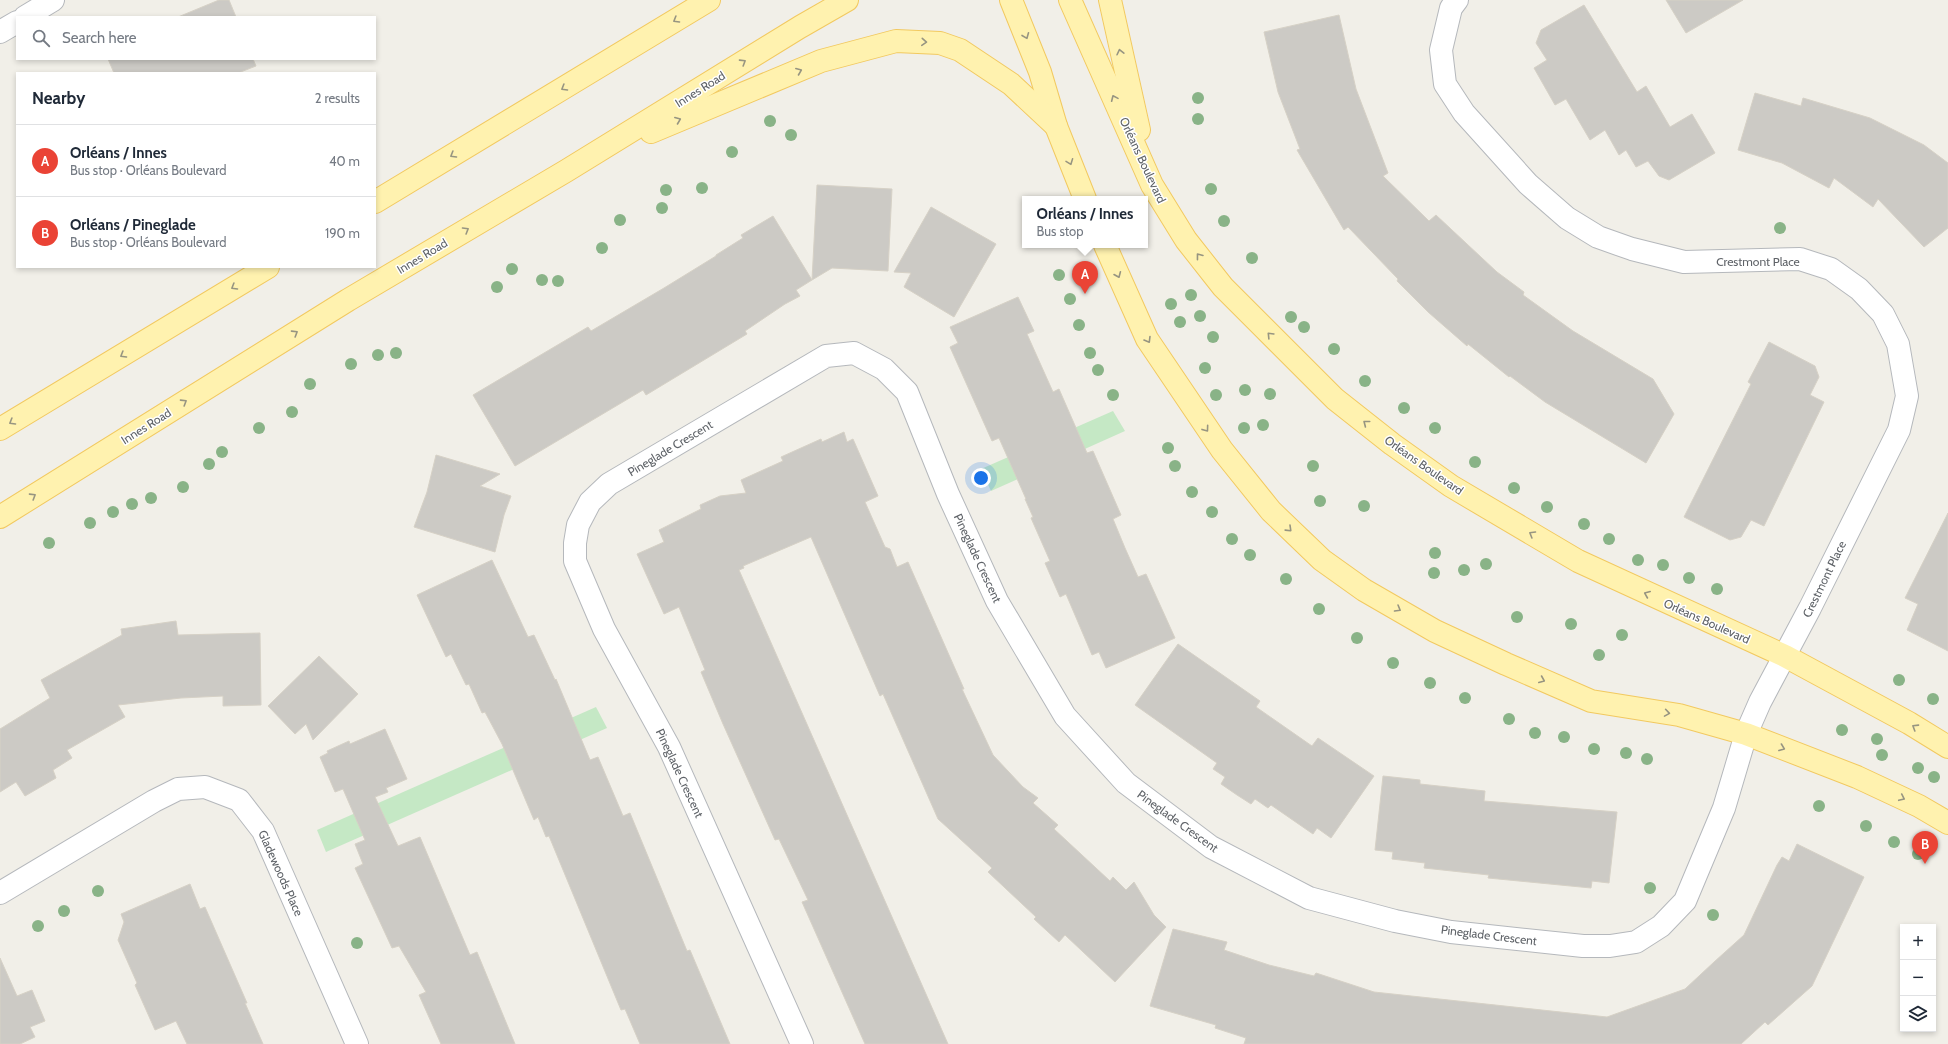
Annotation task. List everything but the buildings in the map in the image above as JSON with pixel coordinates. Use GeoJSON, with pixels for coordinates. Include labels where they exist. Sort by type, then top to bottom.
{"type":"FeatureCollection","features":[{"type":"Feature","properties":{"kind":"main road"},"geometry":{"type":"LineString","coordinates":[[376,201],[709,0]]}},
{"type":"Feature","properties":{"kind":"main road","name":"Innes Road"},"geometry":{"type":"LineString","coordinates":[[0,517],[348,300],[566,171],[800,26],[847,0]]}},
{"type":"Feature","properties":{"kind":"main road"},"geometry":{"type":"LineString","coordinates":[[1011,0],[1040,72],[1056,126],[1084,196]]}},
{"type":"Feature","properties":{"kind":"main road","name":"Orléans Boulevard"},"geometry":{"type":"LineString","coordinates":[[1070,0],[1152,185],[1186,240],[1223,286],[1335,399],[1392,444],[1451,486],[1578,561],[1785,656],[1909,723],[1948,747]]}},
{"type":"Feature","properties":{"kind":"main road"},"geometry":{"type":"LineString","coordinates":[[1110,0],[1115,31],[1152,185]]}},
{"type":"Feature","properties":{"kind":"main road"},"geometry":{"type":"LineString","coordinates":[[566,171],[660,128],[821,61],[896,41],[940,43],[960,50],[1011,84],[1056,126]]}},
{"type":"Feature","properties":{"kind":"main road"},"geometry":{"type":"LineString","coordinates":[[1106,248],[1147,340],[1202,423],[1271,511],[1322,560],[1364,590],[1435,630],[1506,664],[1591,700],[1679,715],[1746,734],[1857,777],[1918,806],[1948,823]]}},
{"type":"Feature","properties":{"kind":"main road"},"geometry":{"type":"LineString","coordinates":[[0,429],[266,268]]}},
{"type":"Feature","properties":{"kind":"street"},"geometry":{"type":"LineString","coordinates":[[27,16],[53,0]]}},
{"type":"Feature","properties":{"kind":"street","name":"Crestmont Place"},"geometry":{"type":"LineString","coordinates":[[1457,0],[1451,8],[1441,50],[1445,84],[1464,113],[1528,184],[1567,218],[1605,239],[1632,250],[1684,262],[1800,259],[1831,270],[1859,289],[1883,314],[1898,344],[1907,396],[1899,430],[1785,656]]}},
{"type":"Feature","properties":{"kind":"street"},"geometry":{"type":"LineString","coordinates":[[0,32],[16,23]]}},
{"type":"Feature","properties":{"kind":"street","name":"Pineglade Crescent"},"geometry":{"type":"LineString","coordinates":[[802,1044],[669,746],[604,629],[575,561],[574,543],[578,525],[590,502],[609,484],[826,356],[854,353],[884,369],[907,392],[948,494],[997,601],[1065,716],[1126,782],[1210,847],[1309,898],[1395,922],[1451,932],[1583,946],[1610,946],[1636,942],[1661,926],[1684,901],[1730,791],[1746,734],[1760,702],[1785,656]]}},
{"type":"Feature","properties":{"kind":"street","name":"Gladewoods Place"},"geometry":{"type":"LineString","coordinates":[[0,893],[154,801],[178,789],[205,787],[239,800],[263,831],[357,1044]]}},
{"type":"Feature","properties":{"kind":"green space"},"geometry":{"type":"Polygon","coordinates":[[[1113,411],[1125,431],[991,491],[981,469],[1113,411]]]}},
{"type":"Feature","properties":{"kind":"green space"},"geometry":{"type":"Polygon","coordinates":[[[596,707],[607,728],[326,852],[317,830],[596,707]]]}},
{"type":"Feature","properties":{"kind":"place","name":"Orléans / Innes"},"geometry":{"type":"Point","coordinates":[1085,294]}},
{"type":"Feature","properties":{"kind":"place","name":"Orléans / Pineglade"},"geometry":{"type":"Point","coordinates":[1925,864]}}]}
